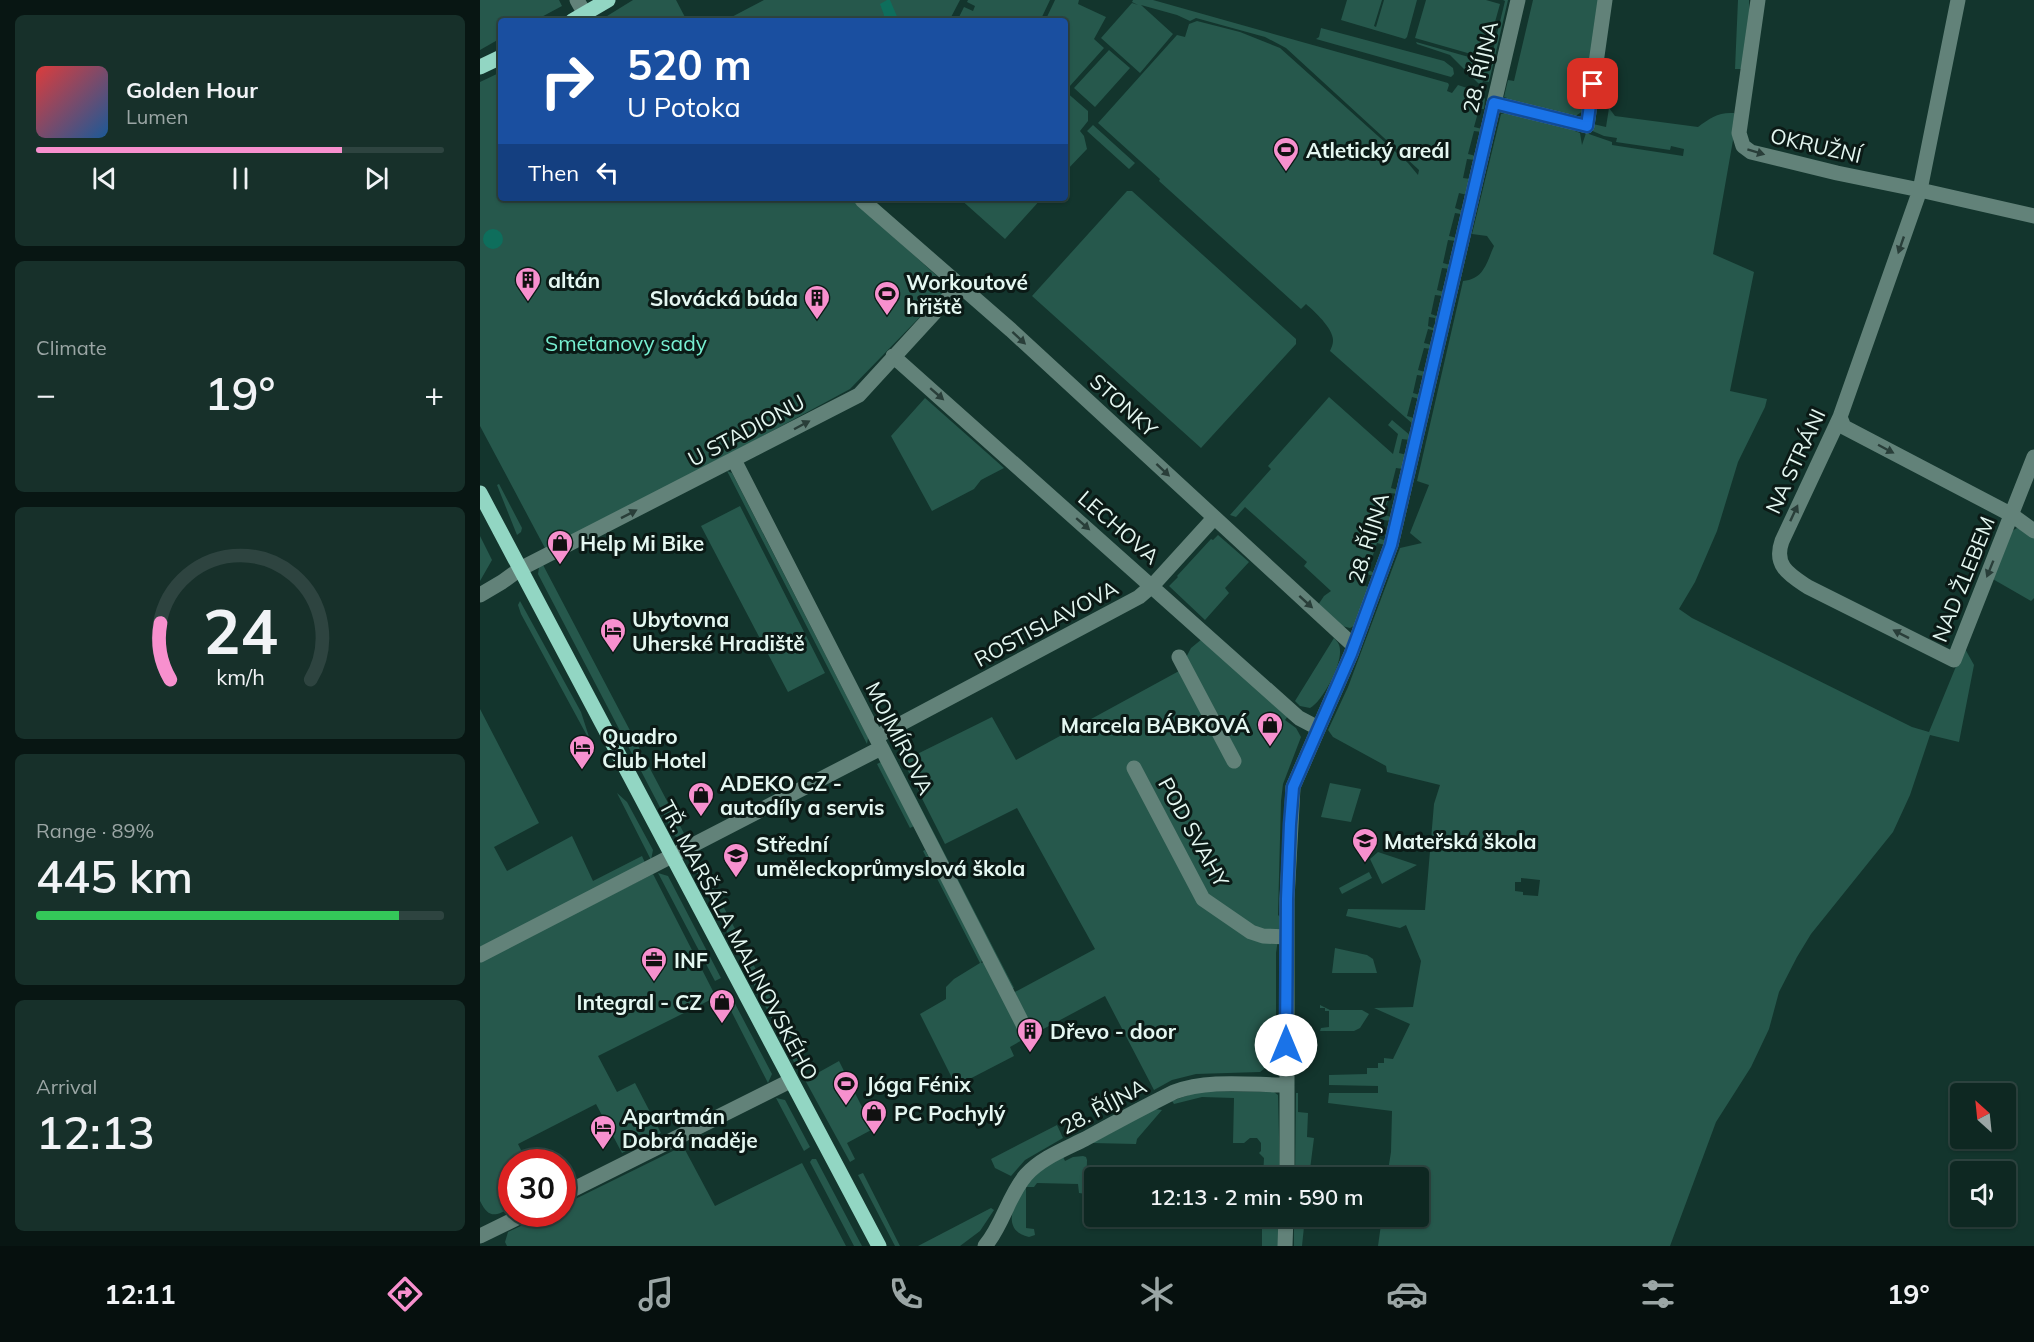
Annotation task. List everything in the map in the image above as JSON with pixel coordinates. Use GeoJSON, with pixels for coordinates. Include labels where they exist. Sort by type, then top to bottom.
{"type":"FeatureCollection","features":[{"type":"Feature","properties":{"kind":"main road"},"geometry":{"type":"LineString","coordinates":[[578,17],[608,0]]}},
{"type":"Feature","properties":{"kind":"main road"},"geometry":{"type":"LineString","coordinates":[[480,67],[498,58]]}},
{"type":"Feature","properties":{"kind":"main road","name":"TŘ. MARŠÁLA MALINOVSKÉHO"},"geometry":{"type":"LineString","coordinates":[[480,493],[879,1246]]}},
{"type":"Feature","properties":{"kind":"street"},"geometry":{"type":"LineString","coordinates":[[577,0],[578,17]]}},
{"type":"Feature","properties":{"kind":"street","name":"28. ŘÍJNA"},"geometry":{"type":"LineString","coordinates":[[1287,1167],[1287,937],[1292,794],[1297,775],[1354,646],[1391,545],[1518,0]]}},
{"type":"Feature","properties":{"kind":"street"},"geometry":{"type":"LineString","coordinates":[[1494,103],[1587,126],[1605,0]]}},
{"type":"Feature","properties":{"kind":"street","name":"OKRUŽNÍ"},"geometry":{"type":"LineString","coordinates":[[1758,0],[1739,133],[1743,146],[1751,152],[1836,173],[2034,216]]}},
{"type":"Feature","properties":{"kind":"street"},"geometry":{"type":"LineString","coordinates":[[1920,190],[1958,0]]}},
{"type":"Feature","properties":{"kind":"street","name":"NA STRÁNI"},"geometry":{"type":"LineString","coordinates":[[1920,190],[1840,417],[1778,553],[1790,575],[1808,587],[1954,660]]}},
{"type":"Feature","properties":{"kind":"street","name":"STONKY"},"geometry":{"type":"LineString","coordinates":[[863,201],[1011,330],[1354,646]]}},
{"type":"Feature","properties":{"kind":"street","name":"U STADIONU"},"geometry":{"type":"LineString","coordinates":[[480,595],[520,569],[858,395],[960,286]]}},
{"type":"Feature","properties":{"kind":"street","name":"LECHOVA"},"geometry":{"type":"LineString","coordinates":[[893,356],[1153,585],[1299,718],[1318,728]]}},
{"type":"Feature","properties":{"kind":"street"},"geometry":{"type":"LineString","coordinates":[[1840,417],[1844,427],[2012,515],[2034,531]]}},
{"type":"Feature","properties":{"kind":"street","name":"NAD ŽLEBEM"},"geometry":{"type":"LineString","coordinates":[[1954,660],[2034,457]]}},
{"type":"Feature","properties":{"kind":"street","name":"MOJMÍROVA"},"geometry":{"type":"LineString","coordinates":[[734,460],[1028,1034]]}},
{"type":"Feature","properties":{"kind":"street","name":"ROSTISLAVOVA"},"geometry":{"type":"LineString","coordinates":[[480,955],[672,857],[1139,597],[1153,585],[1214,518]]}},
{"type":"Feature","properties":{"kind":"street"},"geometry":{"type":"LineString","coordinates":[[1179,657],[1234,761]]}},
{"type":"Feature","properties":{"kind":"street","name":"POD SVAHY"},"geometry":{"type":"LineString","coordinates":[[1134,768],[1203,899],[1251,932],[1263,936],[1287,937]]}},
{"type":"Feature","properties":{"kind":"street"},"geometry":{"type":"LineString","coordinates":[[576,1188],[790,1081]]}},
{"type":"Feature","properties":{"kind":"street","name":"28. ŘÍJNA"},"geometry":{"type":"LineString","coordinates":[[985,1246],[995,1233],[1017,1187],[1027,1174],[1035,1166],[1062,1151],[1162,1098],[1187,1088],[1207,1084],[1287,1085]]}},
{"type":"Feature","properties":{"kind":"street"},"geometry":{"type":"LineString","coordinates":[[484,1235],[500,1227]]}},
{"type":"Feature","properties":{"kind":"street"},"geometry":{"type":"LineString","coordinates":[[1285,1246],[1286,1227]]}},
{"type":"Feature","properties":{"kind":"green space"},"geometry":{"type":"Polygon","coordinates":[[[480,0],[559,0],[562,6],[540,18],[498,18],[498,40],[480,50],[480,0]]]}},
{"type":"Feature","properties":{"kind":"green space"},"geometry":{"type":"Polygon","coordinates":[[[633,0],[676,0],[685,18],[604,18],[633,0]]]}},
{"type":"Feature","properties":{"kind":"green space"},"geometry":{"type":"Polygon","coordinates":[[[764,0],[960,0],[951,18],[730,18],[764,0]]]}},
{"type":"Feature","properties":{"kind":"green space"},"geometry":{"type":"Polygon","coordinates":[[[968,0],[1050,0],[1041,18],[958,18],[964,7],[973,11],[975,6],[967,2],[968,0]]]}},
{"type":"Feature","properties":{"kind":"green space"},"geometry":{"type":"Polygon","coordinates":[[[1055,0],[1079,0],[1078,4],[1106,17],[1094,39],[1104,48],[1069,87],[1068,18],[1046,18],[1055,0]]]}},
{"type":"Feature","properties":{"kind":"green space","name":"Atletický areál"},"geometry":{"type":"Polygon","coordinates":[[[1133,0],[1153,0],[1448,83],[1447,91],[1452,93],[1458,85],[1479,92],[1485,99],[1484,109],[1479,109],[1474,127],[1482,129],[1482,132],[1474,131],[1468,154],[1476,156],[1475,160],[1467,159],[1463,178],[1470,179],[1467,195],[1459,193],[1455,208],[1463,211],[1461,214],[1455,213],[1449,236],[1457,238],[1456,241],[1448,240],[1443,263],[1450,265],[1450,269],[1442,268],[1437,290],[1444,292],[1443,296],[1435,295],[1431,314],[1439,317],[1437,322],[1435,318],[1429,317],[1428,326],[1433,328],[1436,325],[1436,331],[1428,329],[1424,343],[1432,345],[1431,349],[1424,348],[1418,370],[1425,372],[1424,376],[1417,375],[1413,393],[1420,395],[1419,399],[1412,397],[1407,416],[1414,418],[1414,425],[1330,351],[1333,342],[1330,331],[1314,311],[1306,304],[1301,309],[1098,123],[1177,35],[1185,37],[1189,24],[1197,21],[1240,32],[1280,48],[1408,163],[1418,175],[1419,170],[1286,48],[1265,37],[1196,18],[1190,21],[1141,5],[1173,34],[1140,73],[1101,38],[1132,3],[1138,5],[1132,2],[1133,0]]]}},
{"type":"Feature","properties":{"kind":"green space"},"geometry":{"type":"Polygon","coordinates":[[[1347,0],[1382,0],[1374,26],[1376,27],[1384,0],[1417,0],[1407,37],[1405,39],[1341,20],[1347,0]]]}},
{"type":"Feature","properties":{"kind":"green space"},"geometry":{"type":"Polygon","coordinates":[[[1426,0],[1486,0],[1500,4],[1485,58],[1415,38],[1426,0]]]}},
{"type":"Feature","properties":{"kind":"green space"},"geometry":{"type":"Polygon","coordinates":[[[1503,0],[1508,0],[1489,82],[1483,81],[1481,85],[1450,55],[1416,42],[1490,63],[1505,1],[1503,0]]]}},
{"type":"Feature","properties":{"kind":"green space"},"geometry":{"type":"Polygon","coordinates":[[[1533,0],[1600,0],[1583,111],[1574,117],[1506,101],[1507,98],[1504,97],[1508,80],[1514,81],[1533,0]]]}},
{"type":"Feature","properties":{"kind":"green space"},"geometry":{"type":"Polygon","coordinates":[[[1738,0],[1749,0],[1750,30],[1741,69],[1735,69],[1738,0]]]}},
{"type":"Feature","properties":{"kind":"green space"},"geometry":{"type":"Polygon","coordinates":[[[1321,28],[1444,61],[1453,68],[1454,74],[1451,77],[1316,39],[1319,37],[1321,28]]]}},
{"type":"Feature","properties":{"kind":"green space"},"geometry":{"type":"Polygon","coordinates":[[[1109,50],[1130,68],[1095,107],[1074,88],[1109,50]]]}},
{"type":"Feature","properties":{"kind":"green space","name":"Smetanovy sady"},"geometry":{"type":"Polygon","coordinates":[[[498,73],[498,201],[854,201],[949,287],[850,389],[546,550],[480,426],[480,82],[498,73]]]}},
{"type":"Feature","properties":{"kind":"green space"},"geometry":{"type":"Polygon","coordinates":[[[1068,94],[1088,111],[1088,121],[1080,131],[1084,136],[1087,149],[1068,169],[1068,94]]]}},
{"type":"Feature","properties":{"kind":"green space"},"geometry":{"type":"Polygon","coordinates":[[[1609,108],[1615,116],[1698,127],[1714,116],[1734,113],[1736,123],[1713,254],[1754,272],[1730,391],[1767,399],[1738,462],[1717,531],[1695,582],[1679,609],[1692,618],[1912,727],[1929,732],[1964,647],[1974,665],[1959,742],[1930,735],[1910,795],[1893,832],[1811,934],[1797,957],[1779,992],[1769,1029],[1751,1067],[1716,1122],[1670,1246],[1378,1246],[1381,1227],[1429,1227],[1429,1167],[1389,1167],[1392,1111],[1328,1103],[1329,1093],[1378,1093],[1378,1086],[1329,1085],[1329,1075],[1367,1074],[1367,1068],[1378,1068],[1378,1063],[1384,1063],[1384,1058],[1393,1059],[1410,1024],[1374,1008],[1413,1007],[1421,961],[1406,925],[1400,928],[1346,916],[1348,909],[1425,910],[1434,804],[1440,785],[1387,772],[1386,766],[1333,737],[1328,730],[1348,687],[1400,548],[1422,543],[1410,533],[1429,485],[1417,481],[1463,281],[1480,274],[1494,246],[1487,236],[1472,234],[1501,114],[1505,113],[1570,129],[1580,133],[1582,145],[1586,133],[1612,142],[1612,145],[1683,156],[1684,149],[1671,146],[1670,150],[1616,142],[1617,138],[1604,136],[1588,129],[1593,124],[1606,127],[1609,108]],[[1521,878],[1521,882],[1515,882],[1515,891],[1523,892],[1523,895],[1538,896],[1540,880],[1521,878]]]}},
{"type":"Feature","properties":{"kind":"green space"},"geometry":{"type":"Polygon","coordinates":[[[1093,125],[1135,163],[1129,169],[1087,131],[1093,125]]]}},
{"type":"Feature","properties":{"kind":"green space"},"geometry":{"type":"Polygon","coordinates":[[[1127,191],[1132,191],[1296,339],[1296,344],[1201,448],[1032,296],[1127,191]]]}},
{"type":"Feature","properties":{"kind":"green space"},"geometry":{"type":"Polygon","coordinates":[[[962,201],[1039,201],[1005,239],[962,201]]]}},
{"type":"Feature","properties":{"kind":"green space"},"geometry":{"type":"Polygon","coordinates":[[[1329,397],[1393,454],[1398,434],[1388,425],[1392,420],[1411,436],[1410,440],[1402,439],[1399,453],[1407,455],[1403,469],[1396,468],[1391,488],[1398,490],[1398,494],[1390,493],[1384,515],[1392,517],[1391,521],[1384,520],[1378,538],[1386,541],[1385,545],[1377,543],[1368,570],[1375,573],[1375,576],[1366,574],[1362,584],[1370,588],[1356,625],[1350,628],[1342,626],[1318,605],[1331,591],[1304,566],[1307,562],[1245,507],[1236,517],[1230,515],[1271,469],[1268,466],[1329,397]]]}},
{"type":"Feature","properties":{"kind":"green space"},"geometry":{"type":"Polygon","coordinates":[[[925,398],[1004,468],[981,480],[974,489],[932,511],[891,436],[925,398]]]}},
{"type":"Feature","properties":{"kind":"green space"},"geometry":{"type":"Polygon","coordinates":[[[727,471],[732,473],[865,732],[868,738],[867,744],[727,471]]]}},
{"type":"Feature","properties":{"kind":"green space"},"geometry":{"type":"Polygon","coordinates":[[[499,484],[522,528],[517,535],[497,485],[499,484]]]}},
{"type":"Feature","properties":{"kind":"green space"},"geometry":{"type":"Polygon","coordinates":[[[740,506],[825,673],[788,692],[701,526],[740,506]]]}},
{"type":"Feature","properties":{"kind":"green space"},"geometry":{"type":"Polygon","coordinates":[[[2017,528],[2024,529],[2034,536],[2034,598],[2031,601],[1991,578],[2012,531],[2017,528]]]}},
{"type":"Feature","properties":{"kind":"green space"},"geometry":{"type":"Polygon","coordinates":[[[1218,535],[1249,562],[1225,588],[1229,593],[1205,620],[1169,586],[1211,539],[1213,540],[1218,535]]]}},
{"type":"Feature","properties":{"kind":"green space"},"geometry":{"type":"Polygon","coordinates":[[[480,536],[492,560],[480,581],[480,536]]]}},
{"type":"Feature","properties":{"kind":"green space"},"geometry":{"type":"Polygon","coordinates":[[[542,563],[687,839],[675,836],[538,574],[542,563]]]}},
{"type":"Feature","properties":{"kind":"green space"},"geometry":{"type":"Polygon","coordinates":[[[520,601],[581,712],[591,743],[521,614],[518,605],[520,601]]]}},
{"type":"Feature","properties":{"kind":"green space"},"geometry":{"type":"Polygon","coordinates":[[[1334,638],[1339,645],[1340,657],[1330,682],[1320,698],[1310,708],[1300,706],[1295,701],[1334,638]]]}},
{"type":"Feature","properties":{"kind":"green space"},"geometry":{"type":"Polygon","coordinates":[[[1202,639],[1288,716],[1285,720],[1296,728],[1301,737],[1283,784],[1281,801],[1278,915],[1281,918],[1276,953],[1276,1048],[1273,1062],[1260,1072],[1196,1074],[1172,1080],[1154,1090],[1105,996],[1034,1034],[1013,993],[1095,949],[1017,808],[945,844],[903,761],[992,717],[1016,760],[1179,671],[1191,648],[1202,639]]]}},
{"type":"Feature","properties":{"kind":"green space"},"geometry":{"type":"Polygon","coordinates":[[[480,709],[539,823],[494,847],[507,871],[572,836],[593,881],[642,856],[646,865],[480,949],[480,709]]]}},
{"type":"Feature","properties":{"kind":"green space"},"geometry":{"type":"Polygon","coordinates":[[[888,744],[1014,988],[1012,989],[886,749],[888,744]]]}},
{"type":"Feature","properties":{"kind":"green space"},"geometry":{"type":"Polygon","coordinates":[[[881,762],[914,826],[910,828],[877,764],[881,762]]]}},
{"type":"Feature","properties":{"kind":"green space"},"geometry":{"type":"Polygon","coordinates":[[[1330,783],[1361,789],[1351,822],[1321,817],[1330,783]]]}},
{"type":"Feature","properties":{"kind":"green space"},"geometry":{"type":"Polygon","coordinates":[[[617,793],[627,802],[653,850],[651,860],[617,793]]]}},
{"type":"Feature","properties":{"kind":"green space"},"geometry":{"type":"Polygon","coordinates":[[[925,850],[983,958],[981,963],[984,962],[1024,1039],[1010,1047],[1014,1056],[956,1086],[920,1014],[946,999],[946,987],[954,979],[980,963],[923,851],[925,850]]]}},
{"type":"Feature","properties":{"kind":"green space"},"geometry":{"type":"Polygon","coordinates":[[[1378,852],[1417,865],[1382,884],[1370,859],[1378,852]]]}},
{"type":"Feature","properties":{"kind":"green space"},"geometry":{"type":"Polygon","coordinates":[[[704,869],[806,1066],[797,1068],[696,872],[704,869]]]}},
{"type":"Feature","properties":{"kind":"green space"},"geometry":{"type":"Polygon","coordinates":[[[1369,872],[1372,878],[1342,894],[1339,888],[1369,872]]]}},
{"type":"Feature","properties":{"kind":"green space"},"geometry":{"type":"Polygon","coordinates":[[[658,873],[668,876],[721,978],[715,981],[658,873]]]}},
{"type":"Feature","properties":{"kind":"green space"},"geometry":{"type":"Polygon","coordinates":[[[653,874],[716,997],[598,1056],[617,1092],[635,1083],[661,1133],[622,1153],[596,1104],[518,1144],[520,1149],[498,1149],[497,1214],[486,1211],[480,1201],[480,961],[653,874]]]}},
{"type":"Feature","properties":{"kind":"green space"},"geometry":{"type":"Polygon","coordinates":[[[1335,948],[1367,955],[1373,959],[1377,973],[1332,973],[1335,948]]]}},
{"type":"Feature","properties":{"kind":"green space"},"geometry":{"type":"Polygon","coordinates":[[[732,998],[772,1074],[768,1083],[726,1001],[732,998]]]}},
{"type":"Feature","properties":{"kind":"green space"},"geometry":{"type":"Polygon","coordinates":[[[1320,1005],[1330,1010],[1362,1010],[1369,1014],[1360,1028],[1354,1031],[1320,1031],[1321,1028],[1329,1027],[1329,1011],[1320,1008],[1320,1005]]]}},
{"type":"Feature","properties":{"kind":"green space"},"geometry":{"type":"Polygon","coordinates":[[[839,1061],[873,1129],[847,1143],[855,1159],[850,1162],[805,1080],[839,1061]]]}},
{"type":"Feature","properties":{"kind":"green space"},"geometry":{"type":"Polygon","coordinates":[[[1200,1091],[1274,1092],[1278,1095],[1280,1167],[1264,1167],[1264,1158],[1259,1153],[1261,1143],[1257,1138],[1250,1138],[1244,1143],[1233,1143],[1234,1098],[1202,1097],[1174,1104],[1172,1101],[1200,1091]]]}},
{"type":"Feature","properties":{"kind":"green space"},"geometry":{"type":"Polygon","coordinates":[[[1296,1093],[1298,1093],[1298,1112],[1308,1113],[1307,1137],[1314,1138],[1310,1167],[1295,1167],[1296,1093]]]}},
{"type":"Feature","properties":{"kind":"green space"},"geometry":{"type":"Polygon","coordinates":[[[776,1098],[785,1100],[810,1147],[804,1151],[776,1098]]]}},
{"type":"Feature","properties":{"kind":"green space"},"geometry":{"type":"Polygon","coordinates":[[[1155,1109],[1162,1110],[1137,1139],[1136,1144],[1092,1143],[1155,1109]]]}},
{"type":"Feature","properties":{"kind":"green space"},"geometry":{"type":"Polygon","coordinates":[[[1057,1125],[1063,1138],[1025,1160],[1011,1176],[995,1168],[991,1159],[1057,1125]]]}},
{"type":"Feature","properties":{"kind":"green space"},"geometry":{"type":"Polygon","coordinates":[[[683,1146],[715,1206],[802,1163],[846,1246],[507,1246],[505,1242],[508,1232],[519,1227],[576,1227],[576,1199],[683,1146]]]}},
{"type":"Feature","properties":{"kind":"green space"},"geometry":{"type":"Polygon","coordinates":[[[1083,1156],[1087,1160],[1087,1167],[1084,1167],[1084,1194],[1079,1193],[1078,1184],[1037,1183],[1034,1187],[1026,1187],[1026,1228],[1034,1229],[1035,1235],[1029,1237],[1018,1232],[1013,1225],[1012,1217],[1014,1207],[1025,1187],[1041,1170],[1063,1157],[1065,1161],[1083,1156]]]}},
{"type":"Feature","properties":{"kind":"green space"},"geometry":{"type":"Polygon","coordinates":[[[816,1159],[862,1246],[854,1246],[810,1162],[816,1159]]]}},
{"type":"Feature","properties":{"kind":"green space"},"geometry":{"type":"Polygon","coordinates":[[[863,1173],[900,1246],[895,1246],[858,1175],[863,1173]]]}},
{"type":"Feature","properties":{"kind":"green space"},"geometry":{"type":"Polygon","coordinates":[[[991,1208],[994,1210],[980,1231],[960,1246],[918,1246],[991,1208]]]}},
{"type":"Feature","properties":{"kind":"green space"},"geometry":{"type":"Polygon","coordinates":[[[1262,1227],[1279,1227],[1278,1246],[1262,1246],[1262,1227]]]}},
{"type":"Feature","properties":{"kind":"green space"},"geometry":{"type":"Polygon","coordinates":[[[1294,1227],[1304,1227],[1302,1246],[1294,1246],[1294,1227]]]}},
{"type":"Feature","properties":{"kind":"shaded area"},"geometry":{"type":"Polygon","coordinates":[[[890,0],[898,18],[884,18],[880,4],[890,0]]]}},
{"type":"Feature","properties":{"kind":"shaded area"},"geometry":{"type":"Polygon","coordinates":[[[493,229],[500,232],[503,239],[500,246],[493,249],[486,246],[483,239],[486,232],[493,229]]]}},
{"type":"Feature","properties":{"kind":"place","name":"Atletický areál"},"geometry":{"type":"Point","coordinates":[1286,173]}},
{"type":"Feature","properties":{"kind":"place","name":"altán"},"geometry":{"type":"Point","coordinates":[528,303]}},
{"type":"Feature","properties":{"kind":"place","name":"Workoutové hřiště"},"geometry":{"type":"Point","coordinates":[887,317]}},
{"type":"Feature","properties":{"kind":"place","name":"Slovácká búda"},"geometry":{"type":"Point","coordinates":[817,321]}},
{"type":"Feature","properties":{"kind":"place","name":"Help Mi Bike"},"geometry":{"type":"Point","coordinates":[560,566]}},
{"type":"Feature","properties":{"kind":"place","name":"Ubytovna Uherské Hradiště"},"geometry":{"type":"Point","coordinates":[613,654]}},
{"type":"Feature","properties":{"kind":"place","name":"Marcela BÁBKOVÁ"},"geometry":{"type":"Point","coordinates":[1270,748]}},
{"type":"Feature","properties":{"kind":"place","name":"Quadro Club Hotel"},"geometry":{"type":"Point","coordinates":[582,771]}},
{"type":"Feature","properties":{"kind":"place","name":"ADEKO CZ - autodíly a servis"},"geometry":{"type":"Point","coordinates":[701,818]}},
{"type":"Feature","properties":{"kind":"place","name":"Mateřská škola"},"geometry":{"type":"Point","coordinates":[1365,864]}},
{"type":"Feature","properties":{"kind":"place","name":"Střední uměleckoprůmyslová škola"},"geometry":{"type":"Point","coordinates":[736,879]}},
{"type":"Feature","properties":{"kind":"place","name":"INF"},"geometry":{"type":"Point","coordinates":[654,983]}},
{"type":"Feature","properties":{"kind":"place","name":"Integral - CZ"},"geometry":{"type":"Point","coordinates":[722,1025]}},
{"type":"Feature","properties":{"kind":"place","name":"Dřevo - door"},"geometry":{"type":"Point","coordinates":[1030,1054]}},
{"type":"Feature","properties":{"kind":"place","name":"Jóga Fénix"},"geometry":{"type":"Point","coordinates":[846,1107]}},
{"type":"Feature","properties":{"kind":"place","name":"PC Pochylý"},"geometry":{"type":"Point","coordinates":[874,1136]}},
{"type":"Feature","properties":{"kind":"place","name":"Apartmán Dobrá naděje"},"geometry":{"type":"Point","coordinates":[603,1151]}},
{"type":"Feature","properties":{"kind":"route"},"geometry":{"type":"LineString","coordinates":[[1286,1045],[1287,899],[1293,787],[1365,620],[1391,545],[1494,103],[1587,126],[1593,84]]}}]}
